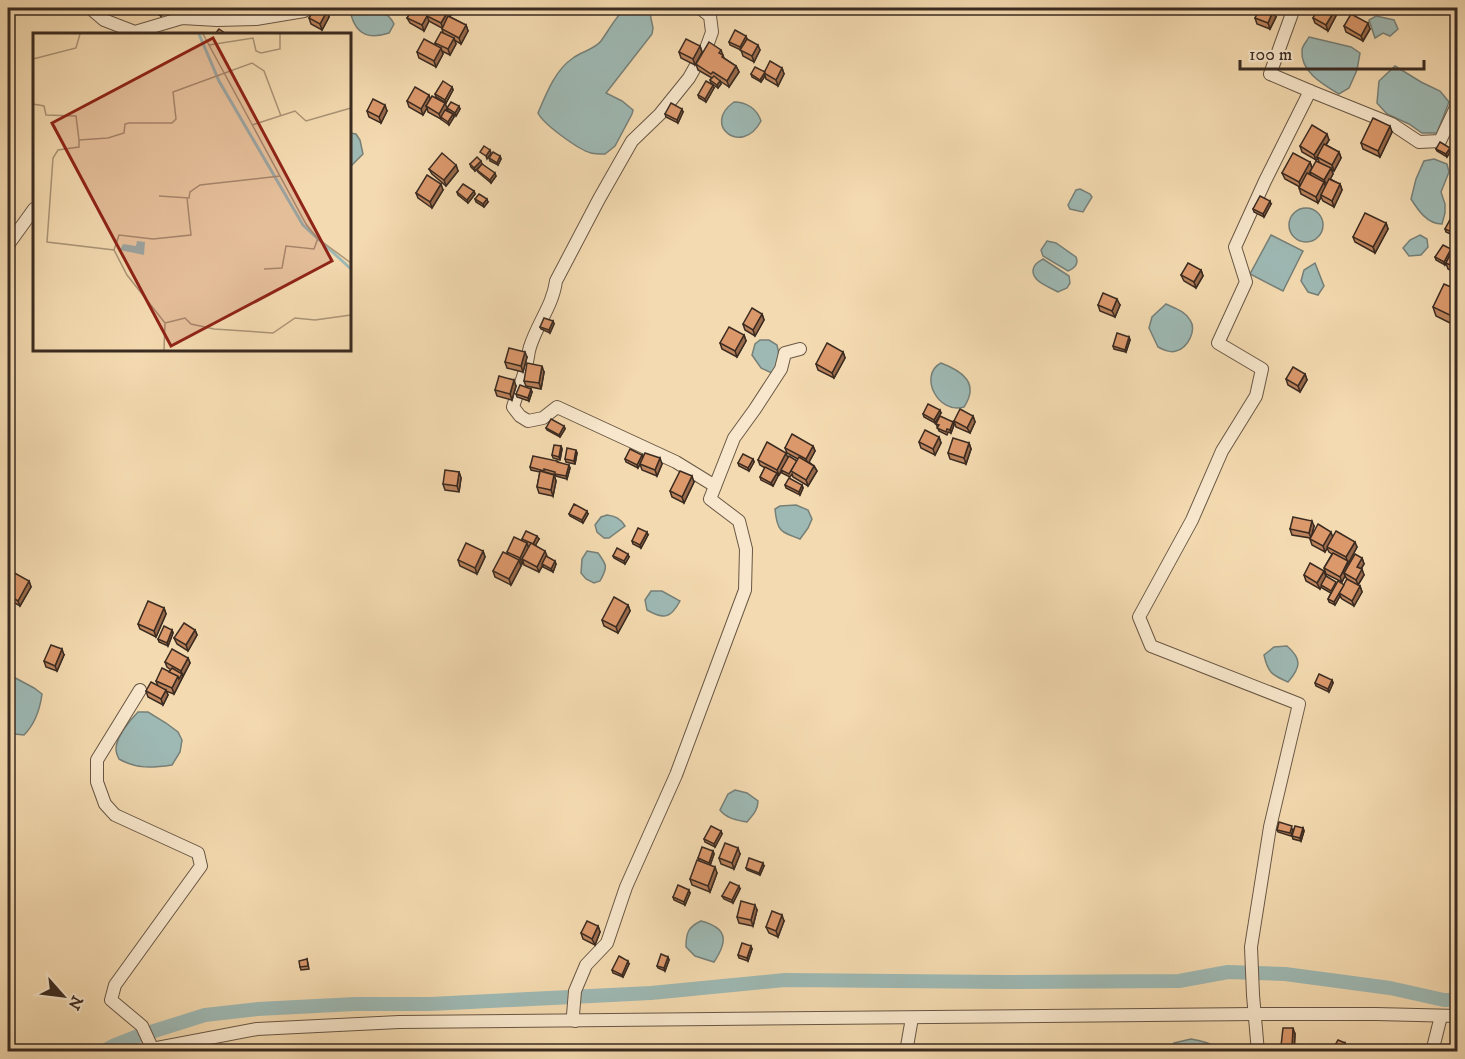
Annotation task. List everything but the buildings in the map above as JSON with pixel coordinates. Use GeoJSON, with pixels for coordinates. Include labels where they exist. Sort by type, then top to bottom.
{"type":"FeatureCollection","features":[{"type":"Feature","properties":{"kind":"street"},"geometry":{"type":"LineString","coordinates":[[90,8],[104,20],[135,33],[182,18],[256,19],[310,8]]}},
{"type":"Feature","properties":{"kind":"street"},"geometry":{"type":"LineString","coordinates":[[700,8],[710,16],[712,32],[707,46],[689,78],[660,114],[632,141],[599,200],[556,281],[555,292],[530,348],[513,407],[516,413],[528,421],[543,418],[557,407],[676,462],[715,486]]}},
{"type":"Feature","properties":{"kind":"street"},"geometry":{"type":"LineString","coordinates":[[1294,8],[1270,74],[1392,124],[1419,142],[1440,141],[1458,103]]}},
{"type":"Feature","properties":{"kind":"street"},"geometry":{"type":"LineString","coordinates":[[1258,1052],[1251,947],[1270,826],[1299,704],[1151,646],[1139,616],[1192,520],[1222,452],[1256,396],[1262,369],[1218,343],[1245,282],[1235,247],[1310,91]]}},
{"type":"Feature","properties":{"kind":"street"},"geometry":{"type":"LineString","coordinates":[[8,245],[33,210]]}},
{"type":"Feature","properties":{"kind":"street"},"geometry":{"type":"LineString","coordinates":[[574,1018],[575,991],[586,964],[607,943],[626,886],[676,775],[745,590],[746,549],[739,520],[710,499],[734,438],[781,369],[785,352],[800,349]]}},
{"type":"Feature","properties":{"kind":"street"},"geometry":{"type":"LineString","coordinates":[[140,690],[97,760],[97,782],[105,804],[115,815],[198,853],[201,866],[115,985],[111,1000],[142,1026],[151,1048],[257,1029],[399,1022],[574,1018],[912,1018],[1255,1014],[1458,1016]]}},
{"type":"Feature","properties":{"kind":"street"},"geometry":{"type":"LineString","coordinates":[[1432,1052],[1441,1016]]}},
{"type":"Feature","properties":{"kind":"street"},"geometry":{"type":"LineString","coordinates":[[906,1052],[912,1018]]}},
{"type":"Feature","properties":{"kind":"water"},"geometry":{"type":"Polygon","coordinates":[[[625,8],[649,8],[652,34],[606,93],[622,101],[633,110],[632,114],[615,146],[605,154],[591,153],[562,136],[538,113],[561,69],[573,58],[598,44],[625,8]]]}},
{"type":"Feature","properties":{"kind":"water"},"geometry":{"type":"Polygon","coordinates":[[[356,10],[382,12],[388,16],[394,24],[389,33],[376,36],[361,32],[351,15],[356,10]]]}},
{"type":"Feature","properties":{"kind":"water"},"geometry":{"type":"Polygon","coordinates":[[[1376,16],[1394,20],[1398,29],[1390,36],[1383,33],[1375,38],[1369,20],[1376,16]]]}},
{"type":"Feature","properties":{"kind":"water"},"geometry":{"type":"Polygon","coordinates":[[[1309,37],[1351,47],[1360,53],[1357,70],[1349,88],[1339,94],[1320,82],[1309,71],[1302,58],[1302,50],[1309,37]]]}},
{"type":"Feature","properties":{"kind":"water"},"geometry":{"type":"Polygon","coordinates":[[[1395,66],[1440,91],[1449,102],[1437,133],[1422,133],[1387,114],[1377,103],[1379,81],[1395,66]]]}},
{"type":"Feature","properties":{"kind":"water"},"geometry":{"type":"Polygon","coordinates":[[[734,102],[751,107],[761,121],[753,131],[744,136],[735,137],[723,128],[722,120],[725,111],[734,102]]]}},
{"type":"Feature","properties":{"kind":"water"},"geometry":{"type":"Polygon","coordinates":[[[351,133],[356,134],[360,140],[363,154],[351,166],[351,133]]]}},
{"type":"Feature","properties":{"kind":"water"},"geometry":{"type":"Polygon","coordinates":[[[1434,159],[1447,164],[1449,172],[1441,192],[1445,204],[1442,224],[1427,219],[1411,199],[1424,161],[1434,159]]]}},
{"type":"Feature","properties":{"kind":"water"},"geometry":{"type":"Polygon","coordinates":[[[1080,189],[1092,197],[1083,212],[1070,209],[1068,205],[1076,190],[1080,189]]]}},
{"type":"Feature","properties":{"kind":"water"},"geometry":{"type":"Polygon","coordinates":[[[1306,208],[1318,213],[1323,225],[1318,237],[1306,242],[1294,237],[1289,225],[1294,213],[1306,208]]]}},
{"type":"Feature","properties":{"kind":"water"},"geometry":{"type":"Polygon","coordinates":[[[1271,235],[1303,251],[1283,291],[1250,274],[1271,235]]]}},
{"type":"Feature","properties":{"kind":"water"},"geometry":{"type":"Polygon","coordinates":[[[1420,235],[1427,239],[1428,247],[1421,255],[1409,256],[1403,248],[1410,240],[1420,235]]]}},
{"type":"Feature","properties":{"kind":"water"},"geometry":{"type":"Polygon","coordinates":[[[1047,241],[1056,243],[1076,257],[1077,262],[1074,268],[1068,271],[1043,256],[1041,250],[1047,241]]]}},
{"type":"Feature","properties":{"kind":"water"},"geometry":{"type":"Polygon","coordinates":[[[1043,259],[1069,276],[1070,283],[1067,288],[1058,292],[1035,278],[1033,270],[1036,263],[1043,259]]]}},
{"type":"Feature","properties":{"kind":"water"},"geometry":{"type":"Polygon","coordinates":[[[1315,263],[1324,286],[1318,295],[1308,292],[1301,281],[1304,270],[1315,263]]]}},
{"type":"Feature","properties":{"kind":"water"},"geometry":{"type":"Polygon","coordinates":[[[1166,304],[1185,314],[1192,324],[1192,333],[1188,343],[1174,352],[1158,347],[1149,328],[1152,317],[1166,304]]]}},
{"type":"Feature","properties":{"kind":"water"},"geometry":{"type":"Polygon","coordinates":[[[760,340],[769,340],[777,345],[779,359],[772,373],[761,368],[752,355],[755,344],[760,340]]]}},
{"type":"Feature","properties":{"kind":"water"},"geometry":{"type":"Polygon","coordinates":[[[941,363],[956,370],[966,379],[970,391],[964,407],[955,408],[946,405],[934,392],[931,376],[934,369],[941,363]]]}},
{"type":"Feature","properties":{"kind":"water"},"geometry":{"type":"Polygon","coordinates":[[[796,505],[808,510],[812,519],[800,539],[781,530],[775,509],[780,506],[796,505]]]}},
{"type":"Feature","properties":{"kind":"water"},"geometry":{"type":"Polygon","coordinates":[[[607,515],[617,518],[625,526],[609,538],[604,538],[597,532],[595,525],[601,517],[607,515]]]}},
{"type":"Feature","properties":{"kind":"water"},"geometry":{"type":"Polygon","coordinates":[[[587,551],[598,553],[605,566],[600,581],[594,583],[581,573],[582,559],[587,551]]]}},
{"type":"Feature","properties":{"kind":"water"},"geometry":{"type":"Polygon","coordinates":[[[651,591],[662,591],[680,601],[670,614],[658,615],[647,610],[645,600],[651,591]]]}},
{"type":"Feature","properties":{"kind":"water"},"geometry":{"type":"Polygon","coordinates":[[[1287,646],[1295,655],[1298,663],[1288,682],[1272,673],[1264,655],[1274,647],[1287,646]]]}},
{"type":"Feature","properties":{"kind":"water"},"geometry":{"type":"Polygon","coordinates":[[[8,674],[42,694],[36,716],[24,735],[14,734],[8,730],[8,674]]]}},
{"type":"Feature","properties":{"kind":"water"},"geometry":{"type":"Polygon","coordinates":[[[138,712],[148,712],[178,732],[182,740],[180,752],[172,765],[144,767],[119,759],[116,749],[118,739],[138,712]]]}},
{"type":"Feature","properties":{"kind":"water"},"geometry":{"type":"Polygon","coordinates":[[[735,790],[747,793],[758,801],[756,810],[747,822],[729,817],[720,810],[728,794],[735,790]]]}},
{"type":"Feature","properties":{"kind":"water"},"geometry":{"type":"Polygon","coordinates":[[[701,921],[716,927],[723,936],[722,948],[714,962],[695,956],[686,947],[689,931],[701,921]]]}},
{"type":"Feature","properties":{"kind":"water"},"geometry":{"type":"Polygon","coordinates":[[[1191,1039],[1209,1044],[1217,1051],[1170,1052],[1174,1043],[1191,1039]]]}},
{"type":"Feature","properties":{"kind":"waterway"},"geometry":{"type":"LineString","coordinates":[[102,1052],[138,1036],[205,1015],[258,1009],[355,1004],[430,1004],[651,993],[785,980],[1179,981],[1228,972],[1285,974],[1390,988],[1444,1000],[1458,1000]]}}]}
